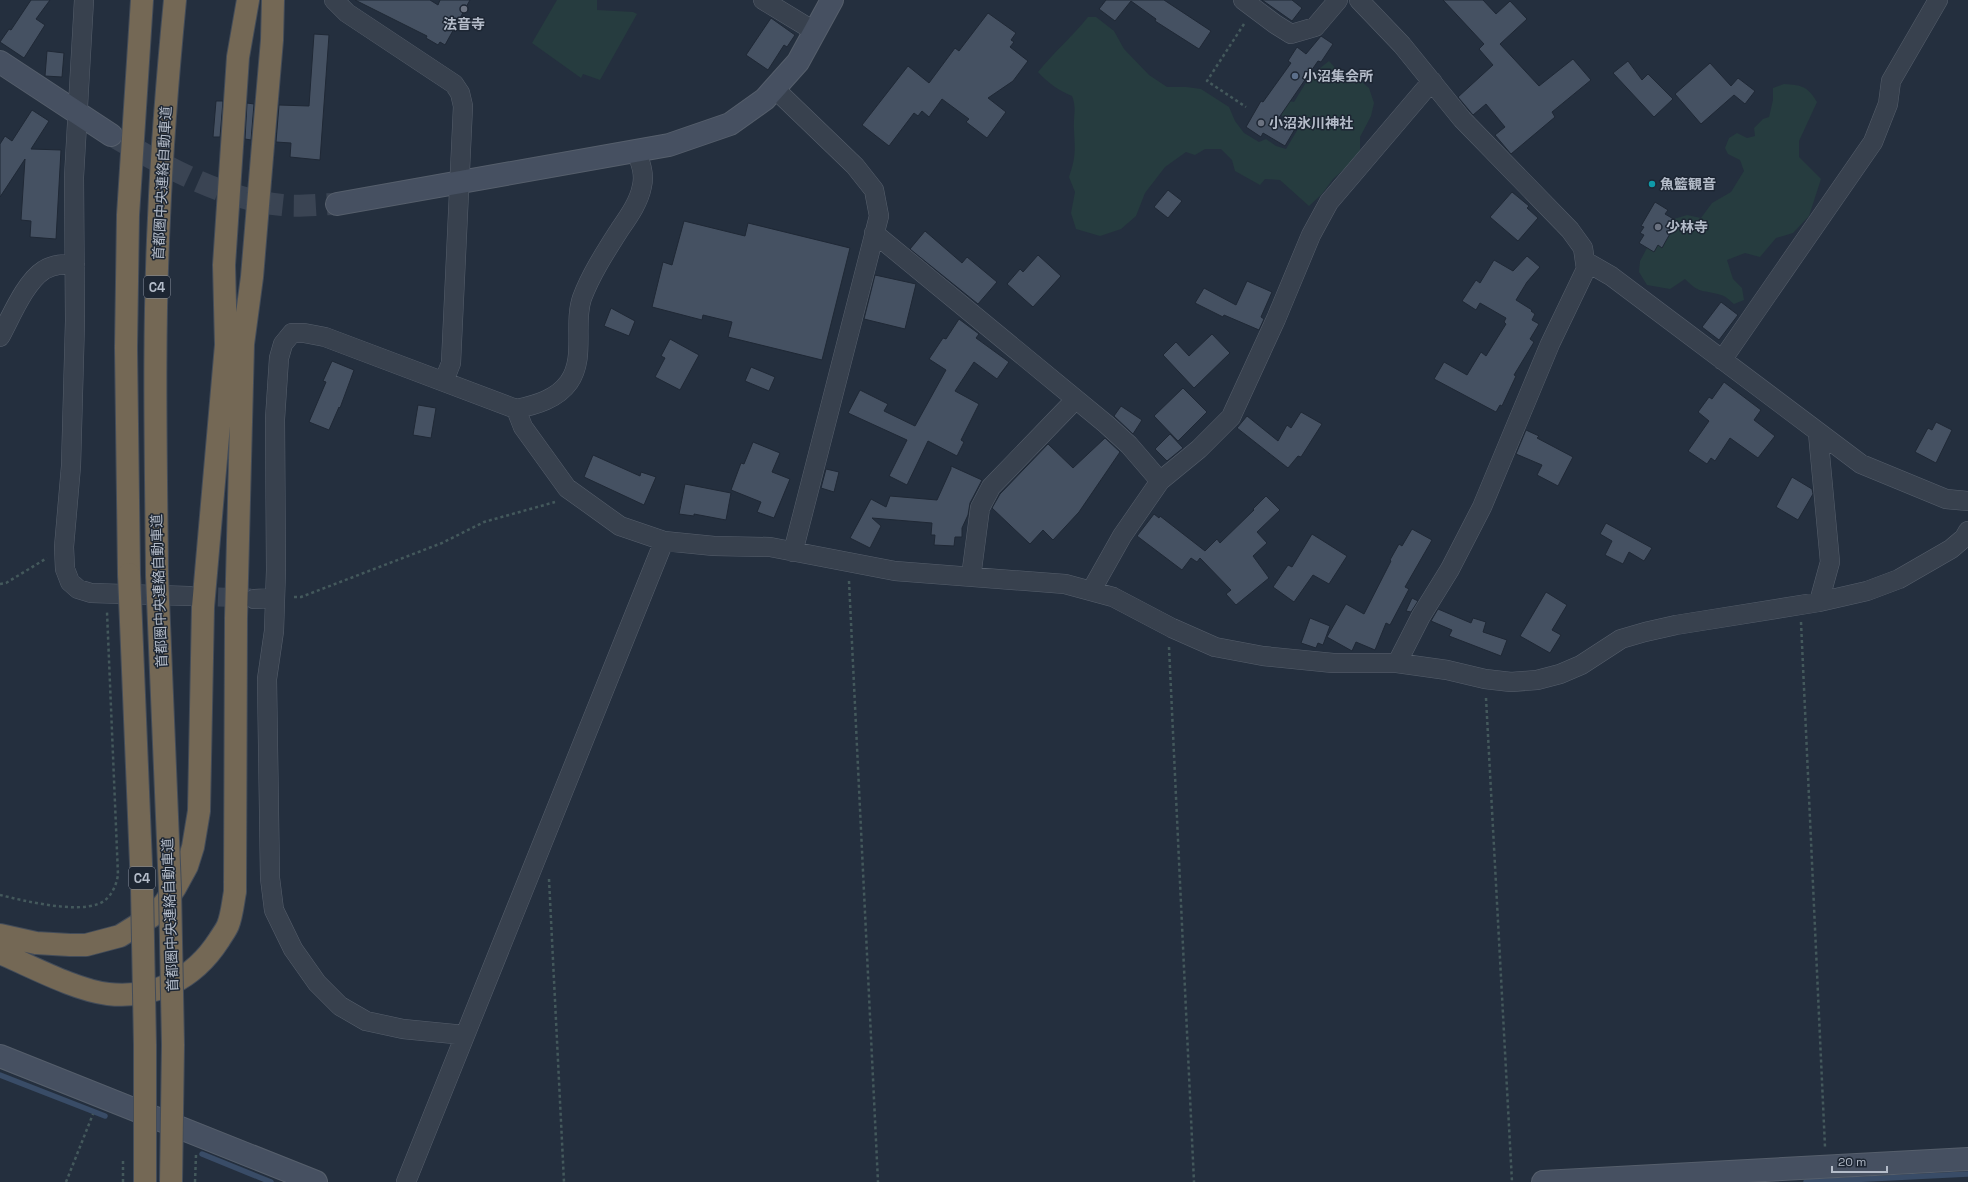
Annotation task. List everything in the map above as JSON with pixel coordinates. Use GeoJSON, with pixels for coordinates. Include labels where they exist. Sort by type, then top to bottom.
{"type":"FeatureCollection","features":[{"type":"Feature","properties":{"kind":"highway","name":"首都圏中央連絡自動車道"},"geometry":{"type":"LineString","coordinates":[[142,0],[128,215],[126,348],[129,574],[142,888],[145,1045],[145,1182]]}},
{"type":"Feature","properties":{"kind":"highway","name":"首都圏中央連絡自動車道"},"geometry":{"type":"LineString","coordinates":[[171,1182],[173,1045],[170,896],[157,575],[156,348],[159,218],[167,82],[175,0]]}},
{"type":"Feature","properties":{"kind":"highway"},"geometry":{"type":"LineString","coordinates":[[0,935],[36,943],[70,946],[86,945],[120,936],[152,916],[164,904],[181,877],[193,847],[198,826],[200,790],[203,607],[226,345],[224,265],[238,57],[248,0]]}},
{"type":"Feature","properties":{"kind":"highway"},"geometry":{"type":"LineString","coordinates":[[0,953],[80,987],[107,994],[134,994],[163,988],[187,974],[208,957],[228,925],[235,892],[236,618],[243,344],[252,277],[274,0]]}},
{"type":"Feature","properties":{"kind":"street"},"geometry":{"type":"LineString","coordinates":[[84,0],[74,177],[75,264],[71,466],[64,547],[65,569],[70,582],[78,590],[106,595],[189,596]]}},
{"type":"Feature","properties":{"kind":"street"},"geometry":{"type":"LineString","coordinates":[[334,0],[347,13],[454,84],[460,93],[463,106],[461,133],[461,182],[451,363],[444,381]]}},
{"type":"Feature","properties":{"kind":"street"},"geometry":{"type":"LineString","coordinates":[[763,0],[814,31]]}},
{"type":"Feature","properties":{"kind":"street"},"geometry":{"type":"LineString","coordinates":[[338,204],[669,145],[730,124],[765,99],[798,62],[832,0]]}},
{"type":"Feature","properties":{"kind":"street"},"geometry":{"type":"LineString","coordinates":[[1252,3],[1291,34],[1315,27],[1338,0]]}},
{"type":"Feature","properties":{"kind":"street"},"geometry":{"type":"LineString","coordinates":[[1358,0],[1402,45],[1462,119],[1570,230],[1583,248],[1586,269],[1547,351],[1482,507],[1450,569],[1421,616],[1397,663]]}},
{"type":"Feature","properties":{"kind":"street"},"geometry":{"type":"LineString","coordinates":[[1722,360],[1873,142],[1888,104],[1891,81],[1938,0]]}},
{"type":"Feature","properties":{"kind":"street"},"geometry":{"type":"LineString","coordinates":[[0,62],[111,135]]}},
{"type":"Feature","properties":{"kind":"street"},"geometry":{"type":"LineString","coordinates":[[1091,591],[1122,536],[1160,480],[1199,449],[1231,417],[1273,326],[1311,235],[1329,202],[1432,81]]}},
{"type":"Feature","properties":{"kind":"street"},"geometry":{"type":"LineString","coordinates":[[775,88],[855,166],[874,190],[879,216],[793,552]]}},
{"type":"Feature","properties":{"kind":"street"},"geometry":{"type":"LineString","coordinates":[[464,1036],[403,1029],[366,1021],[340,1006],[317,983],[293,949],[274,910],[270,878],[267,679],[274,631],[276,570],[275,419],[279,358],[283,344],[292,333],[304,333],[325,337],[516,409],[548,400],[570,381],[577,358],[578,315],[582,299],[604,254],[637,201],[642,185],[642,169],[636,150]]}},
{"type":"Feature","properties":{"kind":"street"},"geometry":{"type":"LineString","coordinates":[[874,233],[1129,445],[1160,480]]}},
{"type":"Feature","properties":{"kind":"street"},"geometry":{"type":"LineString","coordinates":[[1585,261],[1611,276],[1861,464],[1946,499],[1968,502]]}},
{"type":"Feature","properties":{"kind":"street"},"geometry":{"type":"LineString","coordinates":[[0,338],[28,286],[44,270],[58,264],[75,264]]}},
{"type":"Feature","properties":{"kind":"street"},"geometry":{"type":"LineString","coordinates":[[971,577],[980,508],[991,487],[1075,400]]}},
{"type":"Feature","properties":{"kind":"street"},"geometry":{"type":"LineString","coordinates":[[516,409],[523,427],[567,488],[620,526],[664,541],[714,546],[770,547],[894,571],[1065,584],[1113,597],[1172,628],[1215,647],[1263,656],[1333,663],[1397,663],[1447,670],[1485,679],[1510,682],[1537,680],[1560,674],[1574,668],[1621,639],[1645,632],[1676,625],[1810,603],[1868,591],[1899,579],[1951,549],[1964,538],[1968,531]]}},
{"type":"Feature","properties":{"kind":"street"},"geometry":{"type":"LineString","coordinates":[[1810,603],[1830,562],[1818,433]]}},
{"type":"Feature","properties":{"kind":"street"},"geometry":{"type":"LineString","coordinates":[[406,1182],[664,541]]}},
{"type":"Feature","properties":{"kind":"street"},"geometry":{"type":"LineString","coordinates":[[254,599],[274,598]]}},
{"type":"Feature","properties":{"kind":"street"},"geometry":{"type":"LineString","coordinates":[[0,1056],[316,1182]]}},
{"type":"Feature","properties":{"kind":"street"},"geometry":{"type":"LineString","coordinates":[[1544,1182],[1968,1159]]}},
{"type":"Feature","properties":{"kind":"path"},"geometry":{"type":"LineString","coordinates":[[1246,107],[1207,81],[1252,3]]}},
{"type":"Feature","properties":{"kind":"path"},"geometry":{"type":"LineString","coordinates":[[274,598],[301,597],[442,543],[484,522],[555,502],[567,488]]}},
{"type":"Feature","properties":{"kind":"path"},"geometry":{"type":"LineString","coordinates":[[0,584],[6,583],[64,547]]}},
{"type":"Feature","properties":{"kind":"path"},"geometry":{"type":"LineString","coordinates":[[848,562],[878,1182]]}},
{"type":"Feature","properties":{"kind":"path"},"geometry":{"type":"LineString","coordinates":[[0,894],[31,903],[85,906],[98,904],[105,900],[117,884],[118,875],[106,595]]}},
{"type":"Feature","properties":{"kind":"path"},"geometry":{"type":"LineString","coordinates":[[1810,603],[1826,1167]]}},
{"type":"Feature","properties":{"kind":"path"},"geometry":{"type":"LineString","coordinates":[[1172,628],[1168,639],[1194,1182]]}},
{"type":"Feature","properties":{"kind":"path"},"geometry":{"type":"LineString","coordinates":[[1485,679],[1512,1182]]}},
{"type":"Feature","properties":{"kind":"path"},"geometry":{"type":"LineString","coordinates":[[549,877],[564,1182]]}},
{"type":"Feature","properties":{"kind":"path"},"geometry":{"type":"LineString","coordinates":[[66,1182],[92,1117]]}},
{"type":"Feature","properties":{"kind":"path"},"geometry":{"type":"LineString","coordinates":[[195,1182],[197,1134]]}},
{"type":"Feature","properties":{"kind":"green space"},"geometry":{"type":"Polygon","coordinates":[[[557,0],[597,0],[597,10],[633,12],[637,14],[600,80],[583,74],[581,78],[532,43],[557,0]]]}},
{"type":"Feature","properties":{"kind":"green space"},"geometry":{"type":"Polygon","coordinates":[[[1088,17],[1096,17],[1114,31],[1124,49],[1149,75],[1167,87],[1201,89],[1229,107],[1235,121],[1244,133],[1259,142],[1266,139],[1276,146],[1286,149],[1298,129],[1281,114],[1280,106],[1282,100],[1294,102],[1310,76],[1329,61],[1338,71],[1357,78],[1369,88],[1374,103],[1371,116],[1360,137],[1360,151],[1350,164],[1333,179],[1322,194],[1309,206],[1280,180],[1265,179],[1260,185],[1235,171],[1232,160],[1221,149],[1205,149],[1195,155],[1186,152],[1165,167],[1145,193],[1136,216],[1121,229],[1100,236],[1076,229],[1071,213],[1075,192],[1069,177],[1073,164],[1075,143],[1075,109],[1073,100],[1072,96],[1054,86],[1038,72],[1088,17]]]}},
{"type":"Feature","properties":{"kind":"green space"},"geometry":{"type":"Polygon","coordinates":[[[1784,84],[1800,86],[1808,90],[1817,102],[1799,141],[1799,157],[1821,179],[1809,216],[1793,233],[1776,238],[1760,257],[1745,253],[1727,260],[1733,279],[1742,288],[1744,300],[1734,304],[1726,297],[1715,293],[1698,290],[1685,279],[1670,289],[1647,285],[1639,272],[1640,261],[1647,248],[1657,244],[1674,219],[1687,215],[1701,218],[1712,203],[1731,192],[1744,171],[1740,160],[1728,154],[1725,148],[1729,138],[1737,133],[1747,138],[1755,136],[1754,128],[1763,119],[1769,117],[1773,100],[1773,88],[1784,84]]]}},
{"type":"Feature","properties":{"kind":"building"},"geometry":{"type":"Polygon","coordinates":[[[31,0],[50,0],[36,19],[45,25],[24,58],[0,42],[9,29],[11,30],[31,0]]]}},
{"type":"Feature","properties":{"kind":"building"},"geometry":{"type":"Polygon","coordinates":[[[355,0],[430,0],[438,5],[440,0],[470,0],[445,45],[440,42],[438,45],[426,38],[427,36],[355,0]]]}},
{"type":"Feature","properties":{"kind":"building"},"geometry":{"type":"Polygon","coordinates":[[[1106,0],[1164,0],[1211,31],[1199,49],[1155,21],[1156,19],[1131,1],[1115,21],[1099,9],[1106,0]]]}},
{"type":"Feature","properties":{"kind":"building"},"geometry":{"type":"Polygon","coordinates":[[[1262,0],[1292,0],[1302,8],[1292,21],[1262,0]]]}},
{"type":"Feature","properties":{"kind":"building"},"geometry":{"type":"Polygon","coordinates":[[[1443,0],[1483,0],[1496,14],[1510,1],[1527,19],[1500,44],[1539,86],[1573,59],[1591,80],[1552,112],[1555,117],[1511,154],[1495,135],[1505,127],[1486,104],[1473,115],[1458,97],[1493,65],[1479,49],[1484,44],[1443,0]]]}},
{"type":"Feature","properties":{"kind":"building"},"geometry":{"type":"Polygon","coordinates":[[[988,13],[1016,33],[1011,40],[1014,42],[1010,47],[1028,61],[1013,81],[988,98],[1006,112],[987,138],[966,122],[969,119],[942,99],[929,117],[922,111],[918,116],[914,113],[889,146],[862,125],[908,66],[929,83],[955,48],[959,51],[988,13]]]}},
{"type":"Feature","properties":{"kind":"building"},"geometry":{"type":"Polygon","coordinates":[[[771,18],[795,35],[787,47],[784,45],[768,70],[746,55],[771,18]]]}},
{"type":"Feature","properties":{"kind":"building"},"geometry":{"type":"Polygon","coordinates":[[[314,34],[329,35],[320,160],[290,157],[291,143],[276,142],[279,105],[309,106],[314,34]]]}},
{"type":"Feature","properties":{"kind":"building"},"geometry":{"type":"Polygon","coordinates":[[[1321,36],[1333,44],[1321,62],[1318,61],[1278,119],[1295,129],[1285,146],[1263,133],[1261,137],[1246,127],[1261,101],[1263,102],[1291,63],[1288,61],[1297,47],[1306,54],[1321,36]]]}},
{"type":"Feature","properties":{"kind":"building"},"geometry":{"type":"Polygon","coordinates":[[[47,51],[64,53],[62,77],[45,76],[47,51]]]}},
{"type":"Feature","properties":{"kind":"building"},"geometry":{"type":"Polygon","coordinates":[[[1628,61],[1642,80],[1648,74],[1673,99],[1654,117],[1613,73],[1628,61]]]}},
{"type":"Feature","properties":{"kind":"building"},"geometry":{"type":"Polygon","coordinates":[[[1710,63],[1731,86],[1738,78],[1755,91],[1745,104],[1734,95],[1701,124],[1675,94],[1710,63]]]}},
{"type":"Feature","properties":{"kind":"building"},"geometry":{"type":"Polygon","coordinates":[[[216,101],[223,101],[220,137],[213,137],[216,101]]]}},
{"type":"Feature","properties":{"kind":"building"},"geometry":{"type":"Polygon","coordinates":[[[247,103],[254,104],[251,140],[245,139],[247,103]]]}},
{"type":"Feature","properties":{"kind":"building"},"geometry":{"type":"Polygon","coordinates":[[[32,110],[49,121],[31,149],[61,150],[56,239],[30,237],[31,221],[21,220],[25,159],[0,197],[0,144],[5,136],[12,141],[32,110]]]}},
{"type":"Feature","properties":{"kind":"building"},"geometry":{"type":"Polygon","coordinates":[[[1168,190],[1182,201],[1168,218],[1154,207],[1168,190]]]}},
{"type":"Feature","properties":{"kind":"building"},"geometry":{"type":"Polygon","coordinates":[[[1512,192],[1529,206],[1527,208],[1538,218],[1518,241],[1490,217],[1512,192]]]}},
{"type":"Feature","properties":{"kind":"building","name":"少林寺"},"geometry":{"type":"Polygon","coordinates":[[[1655,202],[1668,210],[1665,214],[1677,221],[1662,248],[1658,245],[1654,252],[1639,243],[1644,235],[1640,233],[1644,227],[1641,226],[1655,202]]]}},
{"type":"Feature","properties":{"kind":"building"},"geometry":{"type":"Polygon","coordinates":[[[684,221],[745,236],[748,223],[850,248],[822,360],[728,337],[732,322],[703,315],[702,320],[652,307],[663,262],[672,265],[684,221]]]}},
{"type":"Feature","properties":{"kind":"building"},"geometry":{"type":"Polygon","coordinates":[[[925,231],[962,263],[967,257],[997,282],[978,304],[910,249],[925,231]]]}},
{"type":"Feature","properties":{"kind":"building"},"geometry":{"type":"Polygon","coordinates":[[[1038,255],[1061,276],[1033,307],[1007,284],[1020,269],[1023,272],[1038,255]]]}},
{"type":"Feature","properties":{"kind":"building"},"geometry":{"type":"Polygon","coordinates":[[[1527,256],[1540,267],[1527,282],[1516,300],[1532,310],[1531,311],[1535,314],[1532,320],[1539,324],[1530,339],[1534,342],[1514,375],[1516,376],[1502,406],[1500,405],[1496,412],[1434,379],[1444,362],[1467,375],[1481,352],[1486,356],[1506,324],[1504,322],[1506,318],[1480,303],[1476,310],[1462,301],[1476,280],[1480,283],[1494,260],[1513,271],[1527,256]]]}},
{"type":"Feature","properties":{"kind":"building"},"geometry":{"type":"Polygon","coordinates":[[[875,275],[916,284],[905,329],[864,319],[875,275]]]}},
{"type":"Feature","properties":{"kind":"building"},"geometry":{"type":"Polygon","coordinates":[[[1247,281],[1272,292],[1261,317],[1264,319],[1259,330],[1224,315],[1223,317],[1195,303],[1204,288],[1236,305],[1247,281]]]}},
{"type":"Feature","properties":{"kind":"building"},"geometry":{"type":"Polygon","coordinates":[[[1721,302],[1738,315],[1719,340],[1702,327],[1721,302]]]}},
{"type":"Feature","properties":{"kind":"building"},"geometry":{"type":"Polygon","coordinates":[[[611,308],[635,321],[629,336],[604,326],[611,308]]]}},
{"type":"Feature","properties":{"kind":"building"},"geometry":{"type":"Polygon","coordinates":[[[959,319],[979,334],[976,338],[1009,362],[997,379],[974,362],[955,391],[979,404],[961,440],[964,442],[957,456],[928,441],[907,485],[889,476],[907,440],[848,413],[860,390],[888,404],[884,411],[915,426],[946,370],[929,359],[943,338],[946,339],[959,319]]]}},
{"type":"Feature","properties":{"kind":"building"},"geometry":{"type":"Polygon","coordinates":[[[1212,334],[1230,353],[1194,388],[1163,355],[1176,342],[1189,356],[1212,334]]]}},
{"type":"Feature","properties":{"kind":"building"},"geometry":{"type":"Polygon","coordinates":[[[670,339],[699,355],[680,390],[655,377],[665,358],[661,356],[670,339]]]}},
{"type":"Feature","properties":{"kind":"building"},"geometry":{"type":"Polygon","coordinates":[[[332,361],[354,370],[340,408],[339,407],[329,430],[309,422],[326,382],[323,381],[332,361]]]}},
{"type":"Feature","properties":{"kind":"building"},"geometry":{"type":"Polygon","coordinates":[[[751,367],[775,377],[769,391],[745,381],[751,367]]]}},
{"type":"Feature","properties":{"kind":"building"},"geometry":{"type":"Polygon","coordinates":[[[1724,382],[1761,410],[1754,420],[1775,436],[1758,458],[1730,438],[1715,461],[1711,458],[1707,464],[1688,451],[1709,421],[1698,412],[1709,397],[1712,399],[1724,382]]]}},
{"type":"Feature","properties":{"kind":"building"},"geometry":{"type":"Polygon","coordinates":[[[1183,388],[1207,412],[1178,441],[1154,416],[1183,388]]]}},
{"type":"Feature","properties":{"kind":"building"},"geometry":{"type":"Polygon","coordinates":[[[418,405],[436,408],[431,438],[413,435],[418,405]]]}},
{"type":"Feature","properties":{"kind":"building"},"geometry":{"type":"Polygon","coordinates":[[[1121,406],[1142,420],[1133,434],[1114,416],[1121,406]]]}},
{"type":"Feature","properties":{"kind":"building"},"geometry":{"type":"Polygon","coordinates":[[[1301,412],[1322,424],[1301,457],[1298,456],[1288,468],[1237,428],[1247,416],[1278,441],[1287,425],[1291,428],[1301,412]]]}},
{"type":"Feature","properties":{"kind":"building"},"geometry":{"type":"Polygon","coordinates":[[[1936,422],[1952,430],[1936,463],[1915,452],[1928,428],[1932,430],[1936,422]]]}},
{"type":"Feature","properties":{"kind":"building"},"geometry":{"type":"Polygon","coordinates":[[[1526,430],[1539,436],[1537,438],[1573,457],[1558,486],[1537,475],[1542,465],[1516,454],[1526,430]]]}},
{"type":"Feature","properties":{"kind":"building"},"geometry":{"type":"Polygon","coordinates":[[[1170,434],[1183,448],[1167,461],[1155,449],[1170,434]]]}},
{"type":"Feature","properties":{"kind":"building"},"geometry":{"type":"Polygon","coordinates":[[[1105,438],[1120,452],[1079,512],[1053,540],[1043,530],[1030,544],[992,508],[1000,494],[1048,444],[1073,468],[1105,438]]]}},
{"type":"Feature","properties":{"kind":"building"},"geometry":{"type":"Polygon","coordinates":[[[753,442],[780,453],[772,472],[790,479],[774,518],[757,512],[761,502],[731,490],[741,463],[744,464],[753,442]]]}},
{"type":"Feature","properties":{"kind":"building"},"geometry":{"type":"Polygon","coordinates":[[[593,455],[640,476],[641,472],[656,477],[644,505],[584,477],[593,455]]]}},
{"type":"Feature","properties":{"kind":"building"},"geometry":{"type":"Polygon","coordinates":[[[951,466],[982,480],[970,503],[968,515],[962,528],[962,537],[955,537],[954,546],[934,545],[935,535],[931,535],[932,523],[872,518],[881,526],[870,548],[850,538],[871,499],[886,507],[890,496],[937,500],[951,466]]]}},
{"type":"Feature","properties":{"kind":"building"},"geometry":{"type":"Polygon","coordinates":[[[826,469],[839,472],[834,492],[821,488],[826,469]]]}},
{"type":"Feature","properties":{"kind":"building"},"geometry":{"type":"Polygon","coordinates":[[[1792,477],[1812,489],[1813,494],[1798,520],[1776,507],[1792,477]]]}},
{"type":"Feature","properties":{"kind":"building"},"geometry":{"type":"Polygon","coordinates":[[[685,484],[731,493],[726,520],[694,514],[694,516],[679,514],[685,484]]]}},
{"type":"Feature","properties":{"kind":"building"},"geometry":{"type":"Polygon","coordinates":[[[1266,496],[1280,510],[1257,532],[1267,543],[1253,556],[1269,578],[1236,605],[1226,594],[1231,590],[1200,558],[1197,562],[1191,558],[1182,570],[1137,536],[1154,514],[1159,518],[1160,516],[1205,551],[1217,539],[1220,543],[1254,510],[1253,509],[1266,496]]]}},
{"type":"Feature","properties":{"kind":"building"},"geometry":{"type":"Polygon","coordinates":[[[1606,523],[1652,548],[1644,561],[1629,552],[1623,564],[1605,555],[1612,541],[1600,534],[1606,523]]]}},
{"type":"Feature","properties":{"kind":"building"},"geometry":{"type":"Polygon","coordinates":[[[1412,529],[1432,540],[1405,587],[1409,589],[1390,625],[1386,623],[1375,650],[1356,642],[1352,651],[1327,637],[1346,604],[1364,614],[1399,544],[1402,546],[1412,529]]]}},
{"type":"Feature","properties":{"kind":"building"},"geometry":{"type":"Polygon","coordinates":[[[1312,534],[1347,556],[1329,584],[1313,575],[1294,602],[1273,587],[1288,565],[1292,567],[1312,534]]]}},
{"type":"Feature","properties":{"kind":"building"},"geometry":{"type":"Polygon","coordinates":[[[1546,592],[1567,605],[1552,630],[1561,635],[1550,653],[1520,636],[1546,592]]]}},
{"type":"Feature","properties":{"kind":"building"},"geometry":{"type":"Polygon","coordinates":[[[1412,598],[1418,601],[1411,612],[1406,611],[1412,598]]]}},
{"type":"Feature","properties":{"kind":"building"},"geometry":{"type":"Polygon","coordinates":[[[1438,609],[1471,623],[1473,618],[1486,622],[1483,632],[1507,640],[1501,656],[1449,636],[1452,630],[1431,621],[1438,609]]]}},
{"type":"Feature","properties":{"kind":"building"},"geometry":{"type":"Polygon","coordinates":[[[1310,618],[1330,626],[1323,645],[1318,643],[1316,648],[1301,643],[1310,618]]]}},
{"type":"Feature","properties":{"kind":"waterway"},"geometry":{"type":"LineString","coordinates":[[0,1075],[105,1116]]}},
{"type":"Feature","properties":{"kind":"waterway"},"geometry":{"type":"LineString","coordinates":[[202,1154],[271,1182]]}},
{"type":"Feature","properties":{"kind":"waterway"},"geometry":{"type":"LineString","coordinates":[[1806,1182],[1968,1174]]}},
{"type":"Feature","properties":{"kind":"tunnel"},"geometry":{"type":"LineString","coordinates":[[111,135],[172,169],[237,196],[259,202],[289,206],[337,204]]}},
{"type":"Feature","properties":{"kind":"tunnel"},"geometry":{"type":"LineString","coordinates":[[189,596],[251,598]]}},
{"type":"Feature","properties":{"kind":"place","name":"法音寺"},"geometry":{"type":"Point","coordinates":[464,9]}},
{"type":"Feature","properties":{"kind":"place","name":"小沼集会所"},"geometry":{"type":"Point","coordinates":[1295,76]}},
{"type":"Feature","properties":{"kind":"place","name":"小沼氷川神社"},"geometry":{"type":"Point","coordinates":[1261,123]}},
{"type":"Feature","properties":{"kind":"place","name":"魚籃観音"},"geometry":{"type":"Point","coordinates":[1652,184]}},
{"type":"Feature","properties":{"kind":"place","name":"少林寺"},"geometry":{"type":"Point","coordinates":[1658,227]}}]}
